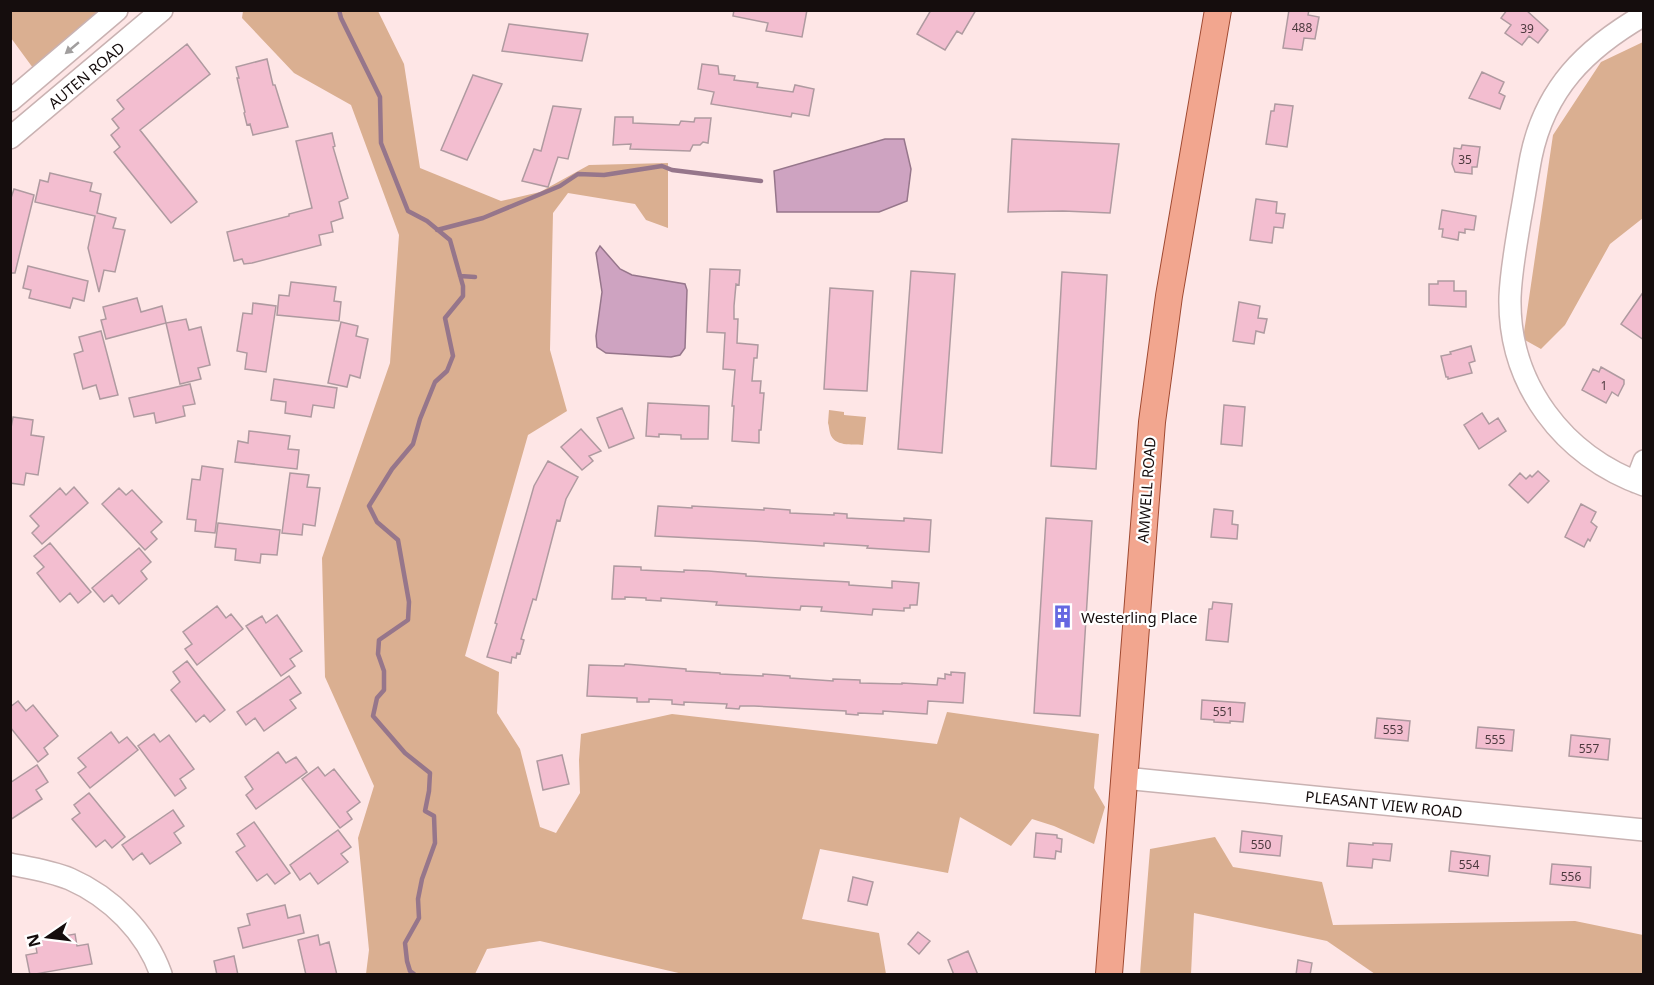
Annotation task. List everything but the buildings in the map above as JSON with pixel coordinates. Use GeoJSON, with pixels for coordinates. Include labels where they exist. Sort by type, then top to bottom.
{"type":"FeatureCollection","features":[{"type":"Feature","properties":{"kind":"main road","name":"AMWELL ROAD"},"geometry":{"type":"LineString","coordinates":[[1108,975],[1153,412],[1169,296],[1218,10]]}},
{"type":"Feature","properties":{"kind":"street","name":"AUTEN ROAD"},"geometry":{"type":"LineString","coordinates":[[10,101],[117,10]]}},
{"type":"Feature","properties":{"kind":"street","name":"AUTEN ROAD"},"geometry":{"type":"LineString","coordinates":[[10,138],[162,10]]}},
{"type":"Feature","properties":{"kind":"street"},"geometry":{"type":"LineString","coordinates":[[1644,15],[1620,28],[1587,55],[1569,74],[1546,111],[1531,156],[1510,298],[1516,348],[1523,370],[1549,419],[1564,436],[1594,460],[1640,483],[1644,461]]}},
{"type":"Feature","properties":{"kind":"street","name":"PLEASANT VIEW ROAD"},"geometry":{"type":"LineString","coordinates":[[1124,778],[1644,830]]}},
{"type":"Feature","properties":{"kind":"street"},"geometry":{"type":"LineString","coordinates":[[10,864],[50,872],[69,879],[106,901],[126,918],[148,946],[160,975]]}},
{"type":"Feature","properties":{"kind":"shaded area"},"geometry":{"type":"Polygon","coordinates":[[[11,10],[100,11],[33,68],[11,38],[11,10]]]}},
{"type":"Feature","properties":{"kind":"shaded area"},"geometry":{"type":"Polygon","coordinates":[[[243,11],[378,11],[404,64],[420,168],[501,201],[540,192],[589,165],[668,163],[668,228],[646,220],[635,204],[568,193],[553,213],[550,350],[567,411],[528,435],[465,656],[499,672],[497,713],[520,749],[540,827],[556,833],[580,793],[581,734],[672,714],[937,744],[947,712],[1099,734],[1094,788],[1105,807],[1094,844],[1032,819],[1011,846],[960,817],[948,873],[820,849],[802,919],[879,933],[886,974],[683,974],[540,941],[487,949],[475,974],[366,974],[369,950],[358,838],[374,786],[325,677],[322,558],[390,363],[399,235],[351,105],[294,73],[242,18],[243,11]]]}},
{"type":"Feature","properties":{"kind":"shaded area"},"geometry":{"type":"Polygon","coordinates":[[[1643,42],[1643,218],[1610,244],[1565,325],[1541,349],[1523,339],[1553,135],[1601,62],[1643,42]]]}},
{"type":"Feature","properties":{"kind":"shaded area"},"geometry":{"type":"Polygon","coordinates":[[[885,139],[904,139],[911,169],[907,201],[879,212],[777,212],[774,171],[885,139]]]}},
{"type":"Feature","properties":{"kind":"shaded area"},"geometry":{"type":"Polygon","coordinates":[[[600,246],[620,269],[632,275],[685,284],[687,290],[685,348],[680,355],[671,357],[606,353],[597,347],[596,336],[602,292],[596,253],[600,246]]]}},
{"type":"Feature","properties":{"kind":"shaded area"},"geometry":{"type":"Polygon","coordinates":[[[829,410],[844,412],[844,415],[866,417],[863,445],[835,441],[828,423],[829,410]]]}},
{"type":"Feature","properties":{"kind":"shaded area"},"geometry":{"type":"Polygon","coordinates":[[[1215,837],[1233,867],[1322,882],[1333,925],[1575,921],[1643,935],[1643,974],[1375,974],[1327,941],[1194,913],[1191,974],[1140,974],[1150,849],[1215,837]]]}},
{"type":"Feature","properties":{"kind":"waterway"},"geometry":{"type":"LineString","coordinates":[[339,10],[380,97],[381,143],[408,211],[427,221],[450,240],[463,286],[463,296],[445,318],[453,356],[447,371],[435,382],[413,444],[392,469],[369,506],[377,522],[398,540],[409,602],[408,620],[379,640],[378,654],[384,671],[384,690],[377,698],[373,716],[405,753],[430,773],[425,811],[434,816],[435,843],[422,879],[418,899],[419,918],[405,943],[407,961],[410,971],[414,974]]}},
{"type":"Feature","properties":{"kind":"waterway"},"geometry":{"type":"LineString","coordinates":[[437,230],[483,218],[560,186],[578,174],[604,175],[662,166],[672,170],[761,181]]}},
{"type":"Feature","properties":{"kind":"waterway"},"geometry":{"type":"LineString","coordinates":[[460,276],[475,277]]}},
{"type":"Feature","properties":{"kind":"place","name":"Westerling Place"},"geometry":{"type":"Point","coordinates":[1063,617]}}]}
